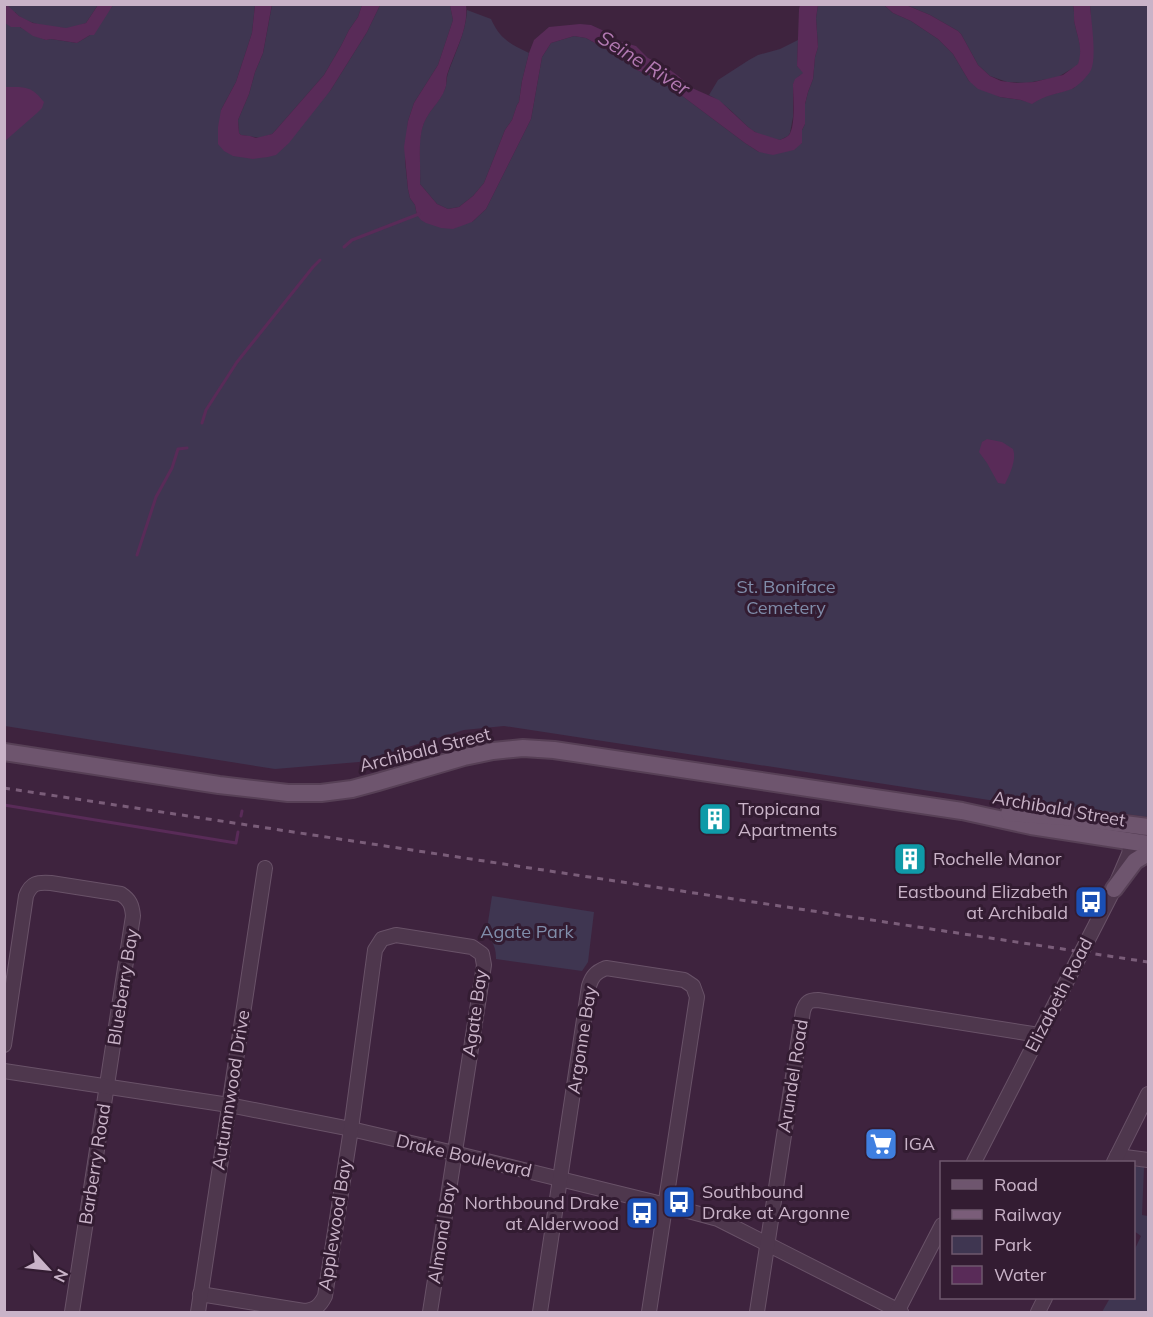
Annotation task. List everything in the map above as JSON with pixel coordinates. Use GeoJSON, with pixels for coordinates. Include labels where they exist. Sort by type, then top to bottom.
{"type":"FeatureCollection","features":[{"type":"Feature","properties":{"kind":"main road","name":"Archibald Street"},"geometry":{"type":"LineString","coordinates":[[4,752],[219,785],[288,793],[321,793],[352,789],[464,757],[523,748],[554,750],[962,811],[1031,826],[1140,843]]}},
{"type":"Feature","properties":{"kind":"main road","name":"Archibald Street"},"geometry":{"type":"LineString","coordinates":[[962,811],[1041,815],[1141,825]]}},
{"type":"Feature","properties":{"kind":"main road"},"geometry":{"type":"LineString","coordinates":[[1114,889],[1136,861],[1149,853]]}},
{"type":"Feature","properties":{"kind":"street","name":"Elizabeth Road"},"geometry":{"type":"LineString","coordinates":[[975,1161],[1114,889],[1129,854],[1140,843],[1141,825]]}},
{"type":"Feature","properties":{"kind":"street","name":"Autumnwood Drive"},"geometry":{"type":"LineString","coordinates":[[198,1312],[265,868]]}},
{"type":"Feature","properties":{"kind":"street","name":"Blueberry Bay"},"geometry":{"type":"LineString","coordinates":[[4,1045],[26,896],[30,888],[43,882],[121,894],[129,899],[133,916],[107,1087]]}},
{"type":"Feature","properties":{"kind":"street","name":"Agate Bay"},"geometry":{"type":"LineString","coordinates":[[351,1130],[375,950],[382,939],[396,936],[472,947],[482,954],[484,965],[454,1153]]}},
{"type":"Feature","properties":{"kind":"street","name":"Argonne Bay"},"geometry":{"type":"LineString","coordinates":[[560,1179],[591,978],[606,968],[684,980],[693,986],[697,997],[649,1312]]}},
{"type":"Feature","properties":{"kind":"street","name":"Arundel Road"},"geometry":{"type":"LineString","coordinates":[[757,1312],[803,1011],[806,1004],[811,1000],[818,1000],[1039,1035]]}},
{"type":"Feature","properties":{"kind":"street","name":"Drake Boulevard"},"geometry":{"type":"LineString","coordinates":[[4,1071],[229,1105],[351,1130],[454,1153],[718,1219],[898,1312]]}},
{"type":"Feature","properties":{"kind":"street","name":"Barberry Road"},"geometry":{"type":"LineString","coordinates":[[72,1312],[107,1087]]}},
{"type":"Feature","properties":{"kind":"street"},"geometry":{"type":"LineString","coordinates":[[1149,1094],[1115,1159],[1149,1160]]}},
{"type":"Feature","properties":{"kind":"street","name":"Applewood Bay"},"geometry":{"type":"LineString","coordinates":[[200,1294],[304,1311],[312,1311],[320,1305],[325,1296],[351,1130]]}},
{"type":"Feature","properties":{"kind":"street","name":"Almond Bay"},"geometry":{"type":"LineString","coordinates":[[430,1312],[454,1153]]}},
{"type":"Feature","properties":{"kind":"street"},"geometry":{"type":"LineString","coordinates":[[540,1312],[560,1179]]}},
{"type":"Feature","properties":{"kind":"street"},"geometry":{"type":"LineString","coordinates":[[898,1312],[940,1229]]}},
{"type":"Feature","properties":{"kind":"green space","name":"St. Boniface Cemetery"},"geometry":{"type":"Polygon","coordinates":[[[4,5],[98,5],[86,23],[70,28],[39,25],[25,20],[15,12],[11,27],[20,27],[46,40],[77,43],[90,35],[113,5],[255,5],[252,33],[236,82],[221,110],[253,159],[330,91],[367,32],[380,5],[450,5],[453,20],[438,65],[414,103],[408,121],[405,161],[410,198],[415,205],[417,215],[472,222],[486,209],[531,119],[542,57],[551,43],[574,36],[586,38],[677,92],[759,152],[802,143],[805,104],[813,79],[818,47],[816,18],[818,5],[884,5],[893,13],[911,21],[938,39],[953,54],[969,81],[1000,97],[1032,103],[1040,98],[1074,88],[1093,54],[1090,5],[1148,5],[1148,817],[1073,807],[989,800],[504,726],[464,730],[359,762],[275,769],[5,726],[4,5]]]}},
{"type":"Feature","properties":{"kind":"green space"},"geometry":{"type":"Polygon","coordinates":[[[272,5],[362,5],[358,17],[324,75],[275,131],[260,138],[241,135],[238,120],[263,53],[272,5]]]}},
{"type":"Feature","properties":{"kind":"green space"},"geometry":{"type":"Polygon","coordinates":[[[906,5],[1073,5],[1080,60],[1078,65],[1058,77],[1027,83],[1007,82],[990,76],[978,65],[958,31],[906,5]]]}},
{"type":"Feature","properties":{"kind":"green space"},"geometry":{"type":"Polygon","coordinates":[[[467,10],[491,19],[506,40],[529,53],[519,102],[484,183],[459,207],[448,209],[437,204],[420,184],[420,142],[424,123],[445,89],[467,10]]]}},
{"type":"Feature","properties":{"kind":"green space"},"geometry":{"type":"Polygon","coordinates":[[[798,40],[797,66],[804,73],[793,84],[793,117],[788,136],[780,140],[754,132],[725,105],[709,95],[718,80],[749,60],[798,40]]]}},
{"type":"Feature","properties":{"kind":"green space","name":"Agate Park"},"geometry":{"type":"Polygon","coordinates":[[[492,896],[594,912],[588,962],[582,971],[496,959],[494,946],[486,935],[492,896]]]}},
{"type":"Feature","properties":{"kind":"green space"},"geometry":{"type":"Polygon","coordinates":[[[1135,1167],[1144,1167],[1142,1215],[1148,1216],[1148,1312],[1102,1312],[1109,1299],[1135,1299],[1135,1249],[1141,1236],[1135,1232],[1135,1167]]]}},
{"type":"Feature","properties":{"kind":"water"},"geometry":{"type":"Polygon","coordinates":[[[272,4],[263,53],[238,120],[241,135],[256,138],[272,134],[324,75],[358,17],[362,5],[380,5],[367,32],[330,91],[289,143],[276,155],[268,157],[253,159],[233,156],[218,144],[221,110],[236,82],[252,33],[255,5],[272,4]]]}},
{"type":"Feature","properties":{"kind":"water"},"geometry":{"type":"Polygon","coordinates":[[[4,5],[33,23],[66,28],[86,23],[98,5],[113,5],[94,35],[77,43],[46,40],[33,36],[20,27],[11,27],[5,23],[4,5]]]}},
{"type":"Feature","properties":{"kind":"water","name":"Seine River"},"geometry":{"type":"Polygon","coordinates":[[[450,5],[466,5],[465,23],[447,75],[445,89],[424,123],[420,149],[420,184],[437,204],[448,209],[459,207],[484,183],[519,102],[522,81],[534,40],[549,27],[591,25],[618,41],[636,46],[648,58],[663,65],[692,88],[719,100],[755,132],[780,140],[789,135],[791,130],[793,84],[795,79],[803,73],[797,66],[800,5],[818,5],[816,18],[818,47],[813,79],[805,104],[802,143],[794,150],[773,155],[759,152],[677,92],[637,70],[626,60],[586,38],[574,36],[551,43],[542,57],[531,119],[486,209],[472,222],[453,229],[426,223],[417,215],[415,205],[410,198],[404,147],[408,121],[414,103],[438,65],[453,20],[450,5]]]}},
{"type":"Feature","properties":{"kind":"water"},"geometry":{"type":"Polygon","coordinates":[[[884,5],[906,5],[958,31],[978,65],[990,76],[1001,81],[1017,83],[1034,82],[1063,75],[1078,64],[1080,49],[1074,23],[1073,5],[1090,5],[1094,47],[1093,64],[1088,75],[1077,86],[1032,104],[1000,97],[978,89],[969,81],[953,54],[938,39],[911,21],[893,13],[884,5]]]}},
{"type":"Feature","properties":{"kind":"water"},"geometry":{"type":"Polygon","coordinates":[[[5,87],[27,88],[35,92],[44,102],[42,108],[5,141],[5,87]]]}},
{"type":"Feature","properties":{"kind":"water"},"geometry":{"type":"Polygon","coordinates":[[[987,439],[1002,442],[1013,449],[1014,462],[1005,484],[998,483],[979,452],[982,442],[987,439]]]}},
{"type":"Feature","properties":{"kind":"waterway"},"geometry":{"type":"LineString","coordinates":[[344,247],[352,240],[419,214]]}},
{"type":"Feature","properties":{"kind":"waterway"},"geometry":{"type":"LineString","coordinates":[[202,423],[206,410],[237,362],[320,260]]}},
{"type":"Feature","properties":{"kind":"waterway"},"geometry":{"type":"LineString","coordinates":[[137,555],[156,497],[172,468],[178,449],[187,448]]}},
{"type":"Feature","properties":{"kind":"waterway"},"geometry":{"type":"LineString","coordinates":[[4,805],[236,843],[238,832]]}},
{"type":"Feature","properties":{"kind":"waterway"},"geometry":{"type":"LineString","coordinates":[[241,816],[242,811]]}},
{"type":"Feature","properties":{"kind":"railway"},"geometry":{"type":"LineString","coordinates":[[4,788],[1148,962]]}},
{"type":"Feature","properties":{"kind":"place","name":"Tropicana Apartments"},"geometry":{"type":"Point","coordinates":[715,819]}},
{"type":"Feature","properties":{"kind":"place","name":"Rochelle Manor"},"geometry":{"type":"Point","coordinates":[910,859]}},
{"type":"Feature","properties":{"kind":"place","name":"Eastbound Elizabeth at Archibald"},"geometry":{"type":"Point","coordinates":[1091,902]}},
{"type":"Feature","properties":{"kind":"place","name":"IGA"},"geometry":{"type":"Point","coordinates":[881,1144]}},
{"type":"Feature","properties":{"kind":"place","name":"Southbound Drake at Argonne"},"geometry":{"type":"Point","coordinates":[679,1202]}},
{"type":"Feature","properties":{"kind":"place","name":"Northbound Drake at Alderwood"},"geometry":{"type":"Point","coordinates":[642,1213]}}]}
